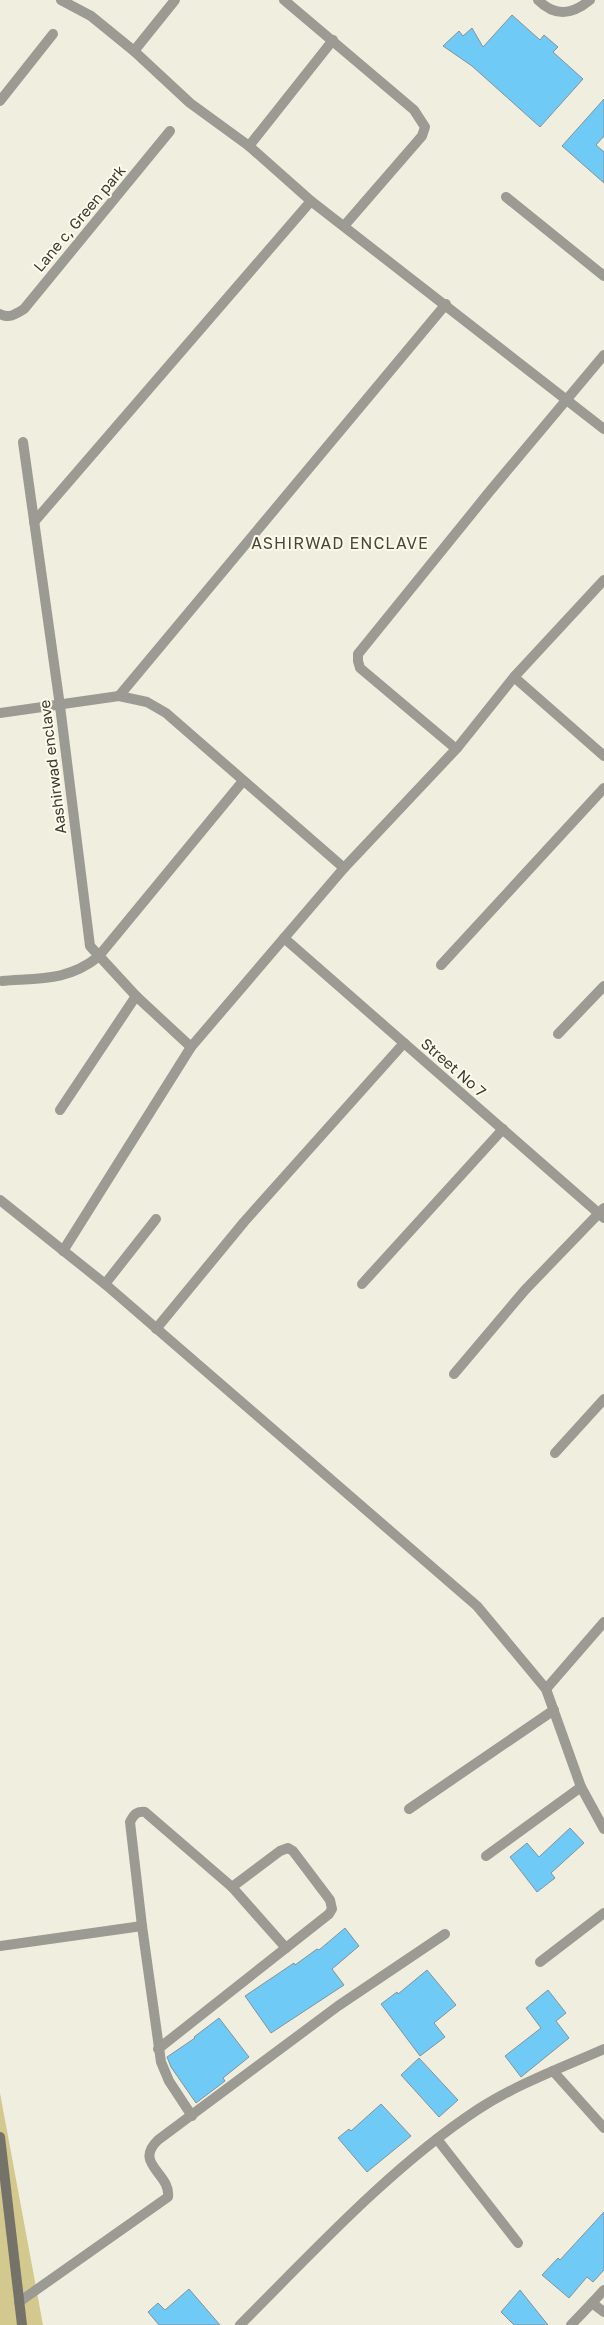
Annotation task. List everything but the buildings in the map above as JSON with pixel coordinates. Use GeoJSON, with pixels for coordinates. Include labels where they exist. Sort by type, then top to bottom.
{"type":"FeatureCollection","features":[{"type":"Feature","properties":{"kind":"main road"},"geometry":{"type":"LineString","coordinates":[[0,2137],[22,2325]]}},
{"type":"Feature","properties":{"kind":"street"},"geometry":{"type":"LineString","coordinates":[[61,0],[91,16],[134,51],[190,102],[249,146],[311,201],[446,304],[604,429]]}},
{"type":"Feature","properties":{"kind":"street"},"geometry":{"type":"LineString","coordinates":[[134,51],[175,0]]}},
{"type":"Feature","properties":{"kind":"street"},"geometry":{"type":"LineString","coordinates":[[284,0],[414,110],[425,127],[422,136],[344,226]]}},
{"type":"Feature","properties":{"kind":"street"},"geometry":{"type":"LineString","coordinates":[[538,0],[546,8],[557,13],[571,12],[590,0]]}},
{"type":"Feature","properties":{"kind":"street"},"geometry":{"type":"LineString","coordinates":[[0,101],[53,34]]}},
{"type":"Feature","properties":{"kind":"street"},"geometry":{"type":"LineString","coordinates":[[249,146],[333,40]]}},
{"type":"Feature","properties":{"kind":"street","name":"Lane c, Green park"},"geometry":{"type":"LineString","coordinates":[[2,315],[14,316],[24,309],[170,131]]}},
{"type":"Feature","properties":{"kind":"street"},"geometry":{"type":"LineString","coordinates":[[506,197],[604,276]]}},
{"type":"Feature","properties":{"kind":"street"},"geometry":{"type":"LineString","coordinates":[[34,522],[311,201]]}},
{"type":"Feature","properties":{"kind":"street"},"geometry":{"type":"LineString","coordinates":[[119,696],[446,304]]}},
{"type":"Feature","properties":{"kind":"street"},"geometry":{"type":"LineString","coordinates":[[456,748],[360,668],[358,654],[604,354]]}},
{"type":"Feature","properties":{"kind":"street","name":"Aashirwad enclave"},"geometry":{"type":"LineString","coordinates":[[23,442],[60,706],[90,946],[136,996],[191,1047]]}},
{"type":"Feature","properties":{"kind":"street"},"geometry":{"type":"LineString","coordinates":[[63,1251],[191,1047],[344,868],[456,748],[514,677],[604,580]]}},
{"type":"Feature","properties":{"kind":"street"},"geometry":{"type":"LineString","coordinates":[[514,677],[604,756]]}},
{"type":"Feature","properties":{"kind":"street"},"geometry":{"type":"LineString","coordinates":[[0,713],[60,706],[119,696],[147,702],[166,713],[344,868]]}},
{"type":"Feature","properties":{"kind":"street"},"geometry":{"type":"LineString","coordinates":[[2,982],[66,976],[84,968],[98,956],[243,780]]}},
{"type":"Feature","properties":{"kind":"street"},"geometry":{"type":"LineString","coordinates":[[441,965],[604,788]]}},
{"type":"Feature","properties":{"kind":"street","name":"Street No 7"},"geometry":{"type":"LineString","coordinates":[[284,938],[502,1129],[602,1213]]}},
{"type":"Feature","properties":{"kind":"street"},"geometry":{"type":"LineString","coordinates":[[558,1034],[604,986]]}},
{"type":"Feature","properties":{"kind":"street"},"geometry":{"type":"LineString","coordinates":[[60,1110],[136,996]]}},
{"type":"Feature","properties":{"kind":"street"},"geometry":{"type":"LineString","coordinates":[[156,1329],[244,1222],[404,1043]]}},
{"type":"Feature","properties":{"kind":"street"},"geometry":{"type":"LineString","coordinates":[[362,1284],[502,1129]]}},
{"type":"Feature","properties":{"kind":"street"},"geometry":{"type":"LineString","coordinates":[[0,1200],[105,1284],[477,1606],[546,1689],[581,1787],[602,1822]]}},
{"type":"Feature","properties":{"kind":"street"},"geometry":{"type":"LineString","coordinates":[[454,1374],[525,1290],[602,1213]]}},
{"type":"Feature","properties":{"kind":"street"},"geometry":{"type":"LineString","coordinates":[[105,1284],[156,1219]]}},
{"type":"Feature","properties":{"kind":"street"},"geometry":{"type":"LineString","coordinates":[[556,1453],[604,1399]]}},
{"type":"Feature","properties":{"kind":"street"},"geometry":{"type":"LineString","coordinates":[[546,1689],[604,1622]]}},
{"type":"Feature","properties":{"kind":"street"},"geometry":{"type":"LineString","coordinates":[[409,1809],[554,1710]]}},
{"type":"Feature","properties":{"kind":"street"},"geometry":{"type":"LineString","coordinates":[[486,1856],[581,1787]]}},
{"type":"Feature","properties":{"kind":"street"},"geometry":{"type":"LineString","coordinates":[[192,2116],[170,2081],[161,2062],[158,2049],[130,1822],[133,1815],[140,1811],[145,1812],[232,1887],[286,1948]]}},
{"type":"Feature","properties":{"kind":"street"},"geometry":{"type":"LineString","coordinates":[[158,2049],[329,1914],[332,1909],[330,1900],[294,1851],[288,1848],[232,1887]]}},
{"type":"Feature","properties":{"kind":"street"},"geometry":{"type":"LineString","coordinates":[[540,1962],[604,1913]]}},
{"type":"Feature","properties":{"kind":"street"},"geometry":{"type":"LineString","coordinates":[[0,1946],[142,1926]]}},
{"type":"Feature","properties":{"kind":"street"},"geometry":{"type":"LineString","coordinates":[[19,2302],[168,2197],[167,2186],[149,2158],[148,2153],[158,2140],[338,2006],[445,1934]]}},
{"type":"Feature","properties":{"kind":"street"},"geometry":{"type":"LineString","coordinates":[[240,2325],[346,2221],[437,2139],[478,2110],[530,2080],[604,2049]]}},
{"type":"Feature","properties":{"kind":"street"},"geometry":{"type":"LineString","coordinates":[[553,2071],[604,2128]]}},
{"type":"Feature","properties":{"kind":"street"},"geometry":{"type":"LineString","coordinates":[[437,2139],[518,2243]]}},
{"type":"Feature","properties":{"kind":"street"},"geometry":{"type":"LineString","coordinates":[[572,2325],[604,2290]]}},
{"type":"Feature","properties":{"kind":"street"},"geometry":{"type":"LineString","coordinates":[[592,2303],[604,2312]]}},
{"type":"Feature","properties":{"kind":"shaded area"},"geometry":{"type":"Polygon","coordinates":[[[0,2093],[43,2325],[0,2325],[0,2093]]]}},
{"type":"Feature","properties":{"kind":"district","name":"ASHIRWAD ENCLAVE"},"geometry":{"type":"Point","coordinates":[340,543]}}]}
